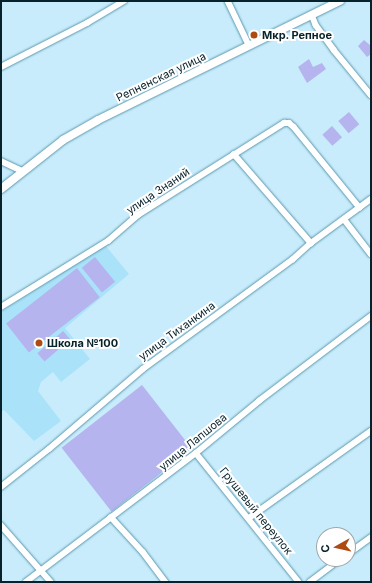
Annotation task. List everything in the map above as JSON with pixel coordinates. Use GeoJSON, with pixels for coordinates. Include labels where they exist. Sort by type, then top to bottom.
{"type":"FeatureCollection","features":[{"type":"Feature","properties":{"kind":"street"},"geometry":{"type":"LineString","coordinates":[[1,67],[87,23],[124,1]]}},
{"type":"Feature","properties":{"kind":"street"},"geometry":{"type":"LineString","coordinates":[[228,1],[249,45]]}},
{"type":"Feature","properties":{"kind":"street","name":"Репненская улица"},"geometry":{"type":"LineString","coordinates":[[1,189],[63,140],[98,120],[340,1]]}},
{"type":"Feature","properties":{"kind":"street"},"geometry":{"type":"LineString","coordinates":[[312,15],[316,25],[334,50],[371,96]]}},
{"type":"Feature","properties":{"kind":"street","name":"улица Знаний"},"geometry":{"type":"LineString","coordinates":[[1,307],[108,240],[138,215],[280,125],[289,123],[305,140],[360,208]]}},
{"type":"Feature","properties":{"kind":"street"},"geometry":{"type":"LineString","coordinates":[[234,154],[311,243]]}},
{"type":"Feature","properties":{"kind":"street"},"geometry":{"type":"LineString","coordinates":[[1,161],[22,171]]}},
{"type":"Feature","properties":{"kind":"street","name":"улица Тиханкина"},"geometry":{"type":"LineString","coordinates":[[1,487],[50,449],[143,369],[292,260],[311,243],[371,199]]}},
{"type":"Feature","properties":{"kind":"street"},"geometry":{"type":"LineString","coordinates":[[344,219],[371,254]]}},
{"type":"Feature","properties":{"kind":"street","name":"улица Лапшова"},"geometry":{"type":"LineString","coordinates":[[26,582],[196,453],[259,401],[371,316]]}},
{"type":"Feature","properties":{"kind":"street"},"geometry":{"type":"LineString","coordinates":[[249,518],[371,431]]}},
{"type":"Feature","properties":{"kind":"street","name":"Грушевый переулок"},"geometry":{"type":"LineString","coordinates":[[196,453],[299,582]]}},
{"type":"Feature","properties":{"kind":"street"},"geometry":{"type":"LineString","coordinates":[[111,518],[143,552],[166,582]]}},
{"type":"Feature","properties":{"kind":"street"},"geometry":{"type":"LineString","coordinates":[[1,524],[51,582]]}},
{"type":"Feature","properties":{"kind":"street"},"geometry":{"type":"LineString","coordinates":[[356,548],[371,537]]}},
{"type":"Feature","properties":{"kind":"street"},"geometry":{"type":"LineString","coordinates":[[310,582],[330,567]]}},
{"type":"Feature","properties":{"kind":"shaded area"},"geometry":{"type":"Polygon","coordinates":[[[364,40],[371,46],[371,54],[367,57],[358,46],[364,40]]]}},
{"type":"Feature","properties":{"kind":"shaded area"},"geometry":{"type":"Polygon","coordinates":[[[309,59],[313,67],[322,63],[326,69],[307,83],[298,67],[309,59]]]}},
{"type":"Feature","properties":{"kind":"shaded area"},"geometry":{"type":"Polygon","coordinates":[[[349,112],[359,124],[349,133],[338,121],[349,112]]]}},
{"type":"Feature","properties":{"kind":"shaded area"},"geometry":{"type":"Polygon","coordinates":[[[332,126],[342,137],[332,146],[322,135],[332,126]]]}},
{"type":"Feature","properties":{"kind":"shaded area","name":"Школа №100"},"geometry":{"type":"Polygon","coordinates":[[[105,245],[129,274],[65,328],[90,359],[61,382],[53,372],[41,382],[38,391],[61,421],[34,441],[4,410],[1,412],[1,312],[105,245]]]}},
{"type":"Feature","properties":{"kind":"shaded area"},"geometry":{"type":"Polygon","coordinates":[[[95,257],[115,282],[102,293],[82,268],[95,257]]]}},
{"type":"Feature","properties":{"kind":"shaded area"},"geometry":{"type":"Polygon","coordinates":[[[77,268],[100,297],[29,353],[6,323],[77,268]]]}},
{"type":"Feature","properties":{"kind":"shaded area"},"geometry":{"type":"Polygon","coordinates":[[[63,331],[70,339],[45,362],[37,353],[63,331]]]}},
{"type":"Feature","properties":{"kind":"shaded area"},"geometry":{"type":"Polygon","coordinates":[[[142,385],[192,449],[111,512],[62,448],[142,385]]]}},
{"type":"Feature","properties":{"kind":"place","name":"Мкр. Репное"},"geometry":{"type":"Point","coordinates":[254,35]}},
{"type":"Feature","properties":{"kind":"place","name":"Школа №100"},"geometry":{"type":"Point","coordinates":[39,343]}}]}
